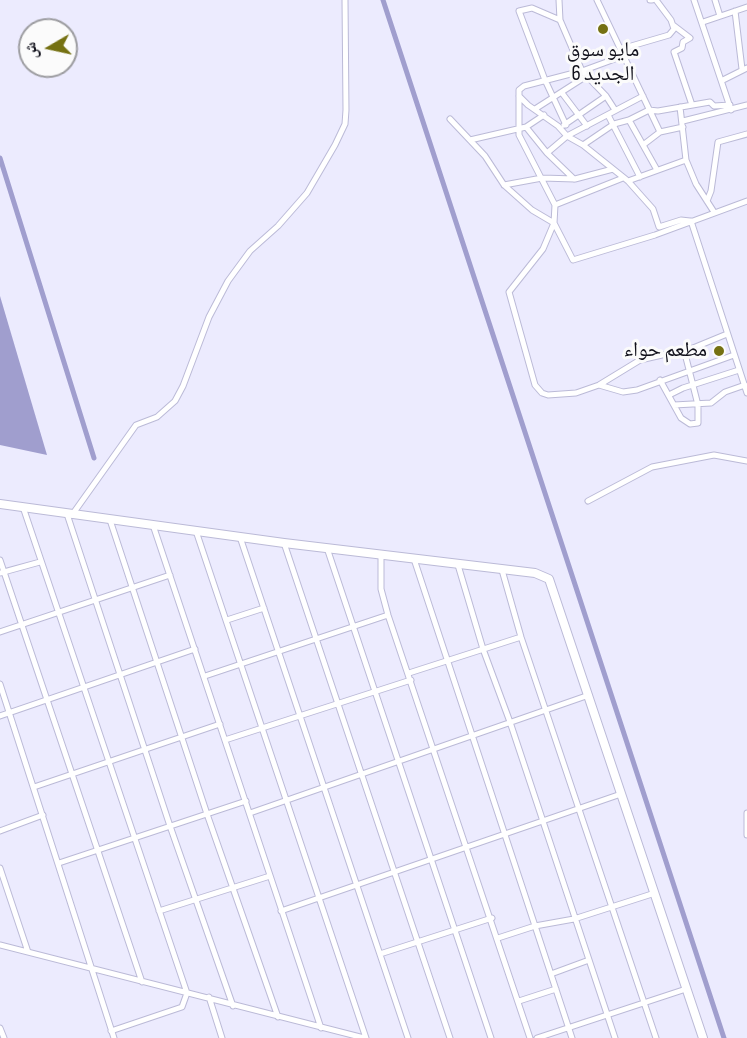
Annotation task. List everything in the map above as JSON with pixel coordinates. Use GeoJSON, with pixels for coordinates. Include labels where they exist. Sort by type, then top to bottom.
{"type":"FeatureCollection","features":[{"type":"Feature","properties":{"kind":"street"},"geometry":{"type":"LineString","coordinates":[[70,514],[136,425],[157,417],[175,401],[209,317],[228,281],[250,251],[294,209],[327,160],[345,124],[345,0]]}},
{"type":"Feature","properties":{"kind":"street"},"geometry":{"type":"LineString","coordinates":[[559,0],[560,20],[583,74],[606,96],[615,110]]}},
{"type":"Feature","properties":{"kind":"street"},"geometry":{"type":"LineString","coordinates":[[597,0],[660,132]]}},
{"type":"Feature","properties":{"kind":"street"},"geometry":{"type":"LineString","coordinates":[[653,0],[673,25],[690,38],[683,42],[682,48],[674,52],[692,105]]}},
{"type":"Feature","properties":{"kind":"street"},"geometry":{"type":"LineString","coordinates":[[694,0],[731,107]]}},
{"type":"Feature","properties":{"kind":"street"},"geometry":{"type":"LineString","coordinates":[[715,0],[720,16]]}},
{"type":"Feature","properties":{"kind":"street"},"geometry":{"type":"LineString","coordinates":[[560,20],[532,8],[519,11],[545,80],[566,125]]}},
{"type":"Feature","properties":{"kind":"street"},"geometry":{"type":"LineString","coordinates":[[703,22],[747,8]]}},
{"type":"Feature","properties":{"kind":"street"},"geometry":{"type":"LineString","coordinates":[[723,80],[745,68],[735,11]]}},
{"type":"Feature","properties":{"kind":"street"},"geometry":{"type":"LineString","coordinates":[[621,49],[669,35],[674,29],[673,25]]}},
{"type":"Feature","properties":{"kind":"street"},"geometry":{"type":"LineString","coordinates":[[623,56],[583,74],[524,86],[518,94],[517,130],[555,205],[554,223],[538,259],[508,292],[535,385],[542,393],[566,394],[599,386],[640,360],[684,350],[727,334]]}},
{"type":"Feature","properties":{"kind":"street"},"geometry":{"type":"LineString","coordinates":[[535,110],[562,93],[583,74]]}},
{"type":"Feature","properties":{"kind":"street"},"geometry":{"type":"LineString","coordinates":[[562,93],[587,126]]}},
{"type":"Feature","properties":{"kind":"street"},"geometry":{"type":"LineString","coordinates":[[518,94],[567,136],[583,145],[625,180],[653,209],[659,227],[681,220],[691,222]]}},
{"type":"Feature","properties":{"kind":"street"},"geometry":{"type":"LineString","coordinates":[[558,126],[566,125],[578,114],[606,96]]}},
{"type":"Feature","properties":{"kind":"street"},"geometry":{"type":"LineString","coordinates":[[547,153],[567,136],[643,96]]}},
{"type":"Feature","properties":{"kind":"street"},"geometry":{"type":"LineString","coordinates":[[583,145],[614,124],[629,120],[649,110],[710,102],[714,106],[747,105]]}},
{"type":"Feature","properties":{"kind":"street"},"geometry":{"type":"LineString","coordinates":[[680,107],[686,160],[696,184],[714,212]]}},
{"type":"Feature","properties":{"kind":"street"},"geometry":{"type":"LineString","coordinates":[[643,146],[660,132],[731,107]]}},
{"type":"Feature","properties":{"kind":"street"},"geometry":{"type":"LineString","coordinates":[[470,140],[526,127],[544,115]]}},
{"type":"Feature","properties":{"kind":"street"},"geometry":{"type":"LineString","coordinates":[[608,115],[640,177]]}},
{"type":"Feature","properties":{"kind":"street"},"geometry":{"type":"LineString","coordinates":[[450,119],[470,140],[504,185],[532,210],[554,223],[569,255],[578,260],[747,201]]}},
{"type":"Feature","properties":{"kind":"street"},"geometry":{"type":"LineString","coordinates":[[629,120],[657,170]]}},
{"type":"Feature","properties":{"kind":"street"},"geometry":{"type":"LineString","coordinates":[[526,127],[547,153],[575,179]]}},
{"type":"Feature","properties":{"kind":"street"},"geometry":{"type":"LineString","coordinates":[[707,201],[711,191],[718,142],[747,134]]}},
{"type":"Feature","properties":{"kind":"street"},"geometry":{"type":"LineString","coordinates":[[555,205],[686,160]]}},
{"type":"Feature","properties":{"kind":"street"},"geometry":{"type":"LineString","coordinates":[[504,185],[542,178],[575,179],[613,169]]}},
{"type":"Feature","properties":{"kind":"street"},"geometry":{"type":"LineString","coordinates":[[691,222],[702,248],[747,393]]}},
{"type":"Feature","properties":{"kind":"street"},"geometry":{"type":"LineString","coordinates":[[660,380],[683,420],[693,425],[699,421],[698,405],[684,350]]}},
{"type":"Feature","properties":{"kind":"street"},"geometry":{"type":"LineString","coordinates":[[599,386],[628,391],[734,355]]}},
{"type":"Feature","properties":{"kind":"street"},"geometry":{"type":"LineString","coordinates":[[669,395],[739,370]]}},
{"type":"Feature","properties":{"kind":"street"},"geometry":{"type":"LineString","coordinates":[[674,405],[716,402],[725,392],[745,385]]}},
{"type":"Feature","properties":{"kind":"street"},"geometry":{"type":"LineString","coordinates":[[588,501],[652,467],[714,455],[747,461]]}},
{"type":"Feature","properties":{"kind":"street"},"geometry":{"type":"LineString","coordinates":[[0,504],[414,560],[535,573],[549,579],[703,1038]]}},
{"type":"Feature","properties":{"kind":"street"},"geometry":{"type":"LineString","coordinates":[[23,507],[187,993],[182,1007],[111,1031]]}},
{"type":"Feature","properties":{"kind":"street"},"geometry":{"type":"LineString","coordinates":[[70,514],[170,826],[233,1006]]}},
{"type":"Feature","properties":{"kind":"street"},"geometry":{"type":"LineString","coordinates":[[110,520],[184,737],[207,814],[278,1017]]}},
{"type":"Feature","properties":{"kind":"street"},"geometry":{"type":"LineString","coordinates":[[153,525],[321,1028]]}},
{"type":"Feature","properties":{"kind":"street"},"geometry":{"type":"LineString","coordinates":[[196,531],[365,1038]]}},
{"type":"Feature","properties":{"kind":"street"},"geometry":{"type":"LineString","coordinates":[[240,537],[408,1038]]}},
{"type":"Feature","properties":{"kind":"street"},"geometry":{"type":"LineString","coordinates":[[284,543],[339,704],[392,872],[450,1038]]}},
{"type":"Feature","properties":{"kind":"street"},"geometry":{"type":"LineString","coordinates":[[327,548],[491,1038]]}},
{"type":"Feature","properties":{"kind":"street"},"geometry":{"type":"LineString","coordinates":[[381,555],[381,589],[388,615],[435,748],[530,1038]]}},
{"type":"Feature","properties":{"kind":"street"},"geometry":{"type":"LineString","coordinates":[[0,560],[2,572],[142,982]]}},
{"type":"Feature","properties":{"kind":"street"},"geometry":{"type":"LineString","coordinates":[[414,560],[572,1038]]}},
{"type":"Feature","properties":{"kind":"street"},"geometry":{"type":"LineString","coordinates":[[2,572],[40,562]]}},
{"type":"Feature","properties":{"kind":"street"},"geometry":{"type":"LineString","coordinates":[[458,565],[483,649],[510,722],[615,1038]]}},
{"type":"Feature","properties":{"kind":"street"},"geometry":{"type":"LineString","coordinates":[[502,570],[545,711],[656,1038]]}},
{"type":"Feature","properties":{"kind":"street"},"geometry":{"type":"LineString","coordinates":[[0,632],[170,575]]}},
{"type":"Feature","properties":{"kind":"street"},"geometry":{"type":"LineString","coordinates":[[227,621],[264,608]]}},
{"type":"Feature","properties":{"kind":"street"},"geometry":{"type":"LineString","coordinates":[[205,676],[388,615]]}},
{"type":"Feature","properties":{"kind":"street"},"geometry":{"type":"LineString","coordinates":[[409,673],[521,637]]}},
{"type":"Feature","properties":{"kind":"street"},"geometry":{"type":"LineString","coordinates":[[0,716],[195,649]]}},
{"type":"Feature","properties":{"kind":"street"},"geometry":{"type":"LineString","coordinates":[[225,740],[411,680]]}},
{"type":"Feature","properties":{"kind":"street"},"geometry":{"type":"LineString","coordinates":[[0,684],[114,1038]]}},
{"type":"Feature","properties":{"kind":"street"},"geometry":{"type":"LineString","coordinates":[[250,813],[323,785],[589,695]]}},
{"type":"Feature","properties":{"kind":"street"},"geometry":{"type":"LineString","coordinates":[[34,787],[147,751],[220,724]]}},
{"type":"Feature","properties":{"kind":"street"},"geometry":{"type":"LineString","coordinates":[[282,911],[621,794]]}},
{"type":"Feature","properties":{"kind":"street"},"geometry":{"type":"LineString","coordinates":[[59,863],[246,801]]}},
{"type":"Feature","properties":{"kind":"street"},"geometry":{"type":"LineString","coordinates":[[747,813],[747,835]]}},
{"type":"Feature","properties":{"kind":"street"},"geometry":{"type":"LineString","coordinates":[[0,831],[43,816]]}},
{"type":"Feature","properties":{"kind":"street"},"geometry":{"type":"LineString","coordinates":[[0,868],[28,952]]}},
{"type":"Feature","properties":{"kind":"street"},"geometry":{"type":"LineString","coordinates":[[159,911],[270,876]]}},
{"type":"Feature","properties":{"kind":"street"},"geometry":{"type":"LineString","coordinates":[[498,938],[535,926],[574,919],[655,893]]}},
{"type":"Feature","properties":{"kind":"street"},"geometry":{"type":"LineString","coordinates":[[380,954],[492,918]]}},
{"type":"Feature","properties":{"kind":"street"},"geometry":{"type":"LineString","coordinates":[[0,945],[365,1038]]}},
{"type":"Feature","properties":{"kind":"street"},"geometry":{"type":"LineString","coordinates":[[551,974],[589,960]]}},
{"type":"Feature","properties":{"kind":"street"},"geometry":{"type":"LineString","coordinates":[[519,1001],[556,989]]}},
{"type":"Feature","properties":{"kind":"street"},"geometry":{"type":"LineString","coordinates":[[537,1038],[686,989]]}},
{"type":"Feature","properties":{"kind":"street"},"geometry":{"type":"LineString","coordinates":[[209,997],[222,1038]]}},
{"type":"Feature","properties":{"kind":"street"},"geometry":{"type":"LineString","coordinates":[[0,1028],[4,1038]]}},
{"type":"Feature","properties":{"kind":"street"},"geometry":{"type":"LineString","coordinates":[[334,1031],[336,1038]]}},
{"type":"Feature","properties":{"kind":"water"},"geometry":{"type":"Polygon","coordinates":[[[0,296],[47,455],[0,445],[0,296]]]}},
{"type":"Feature","properties":{"kind":"waterway"},"geometry":{"type":"LineString","coordinates":[[383,0],[724,1038]]}},
{"type":"Feature","properties":{"kind":"waterway"},"geometry":{"type":"LineString","coordinates":[[0,158],[94,458]]}},
{"type":"Feature","properties":{"kind":"place","name":"مايو سوق 6 الجديد"},"geometry":{"type":"Point","coordinates":[603,29]}},
{"type":"Feature","properties":{"kind":"place","name":"مطعم حواء"},"geometry":{"type":"Point","coordinates":[719,351]}}]}
